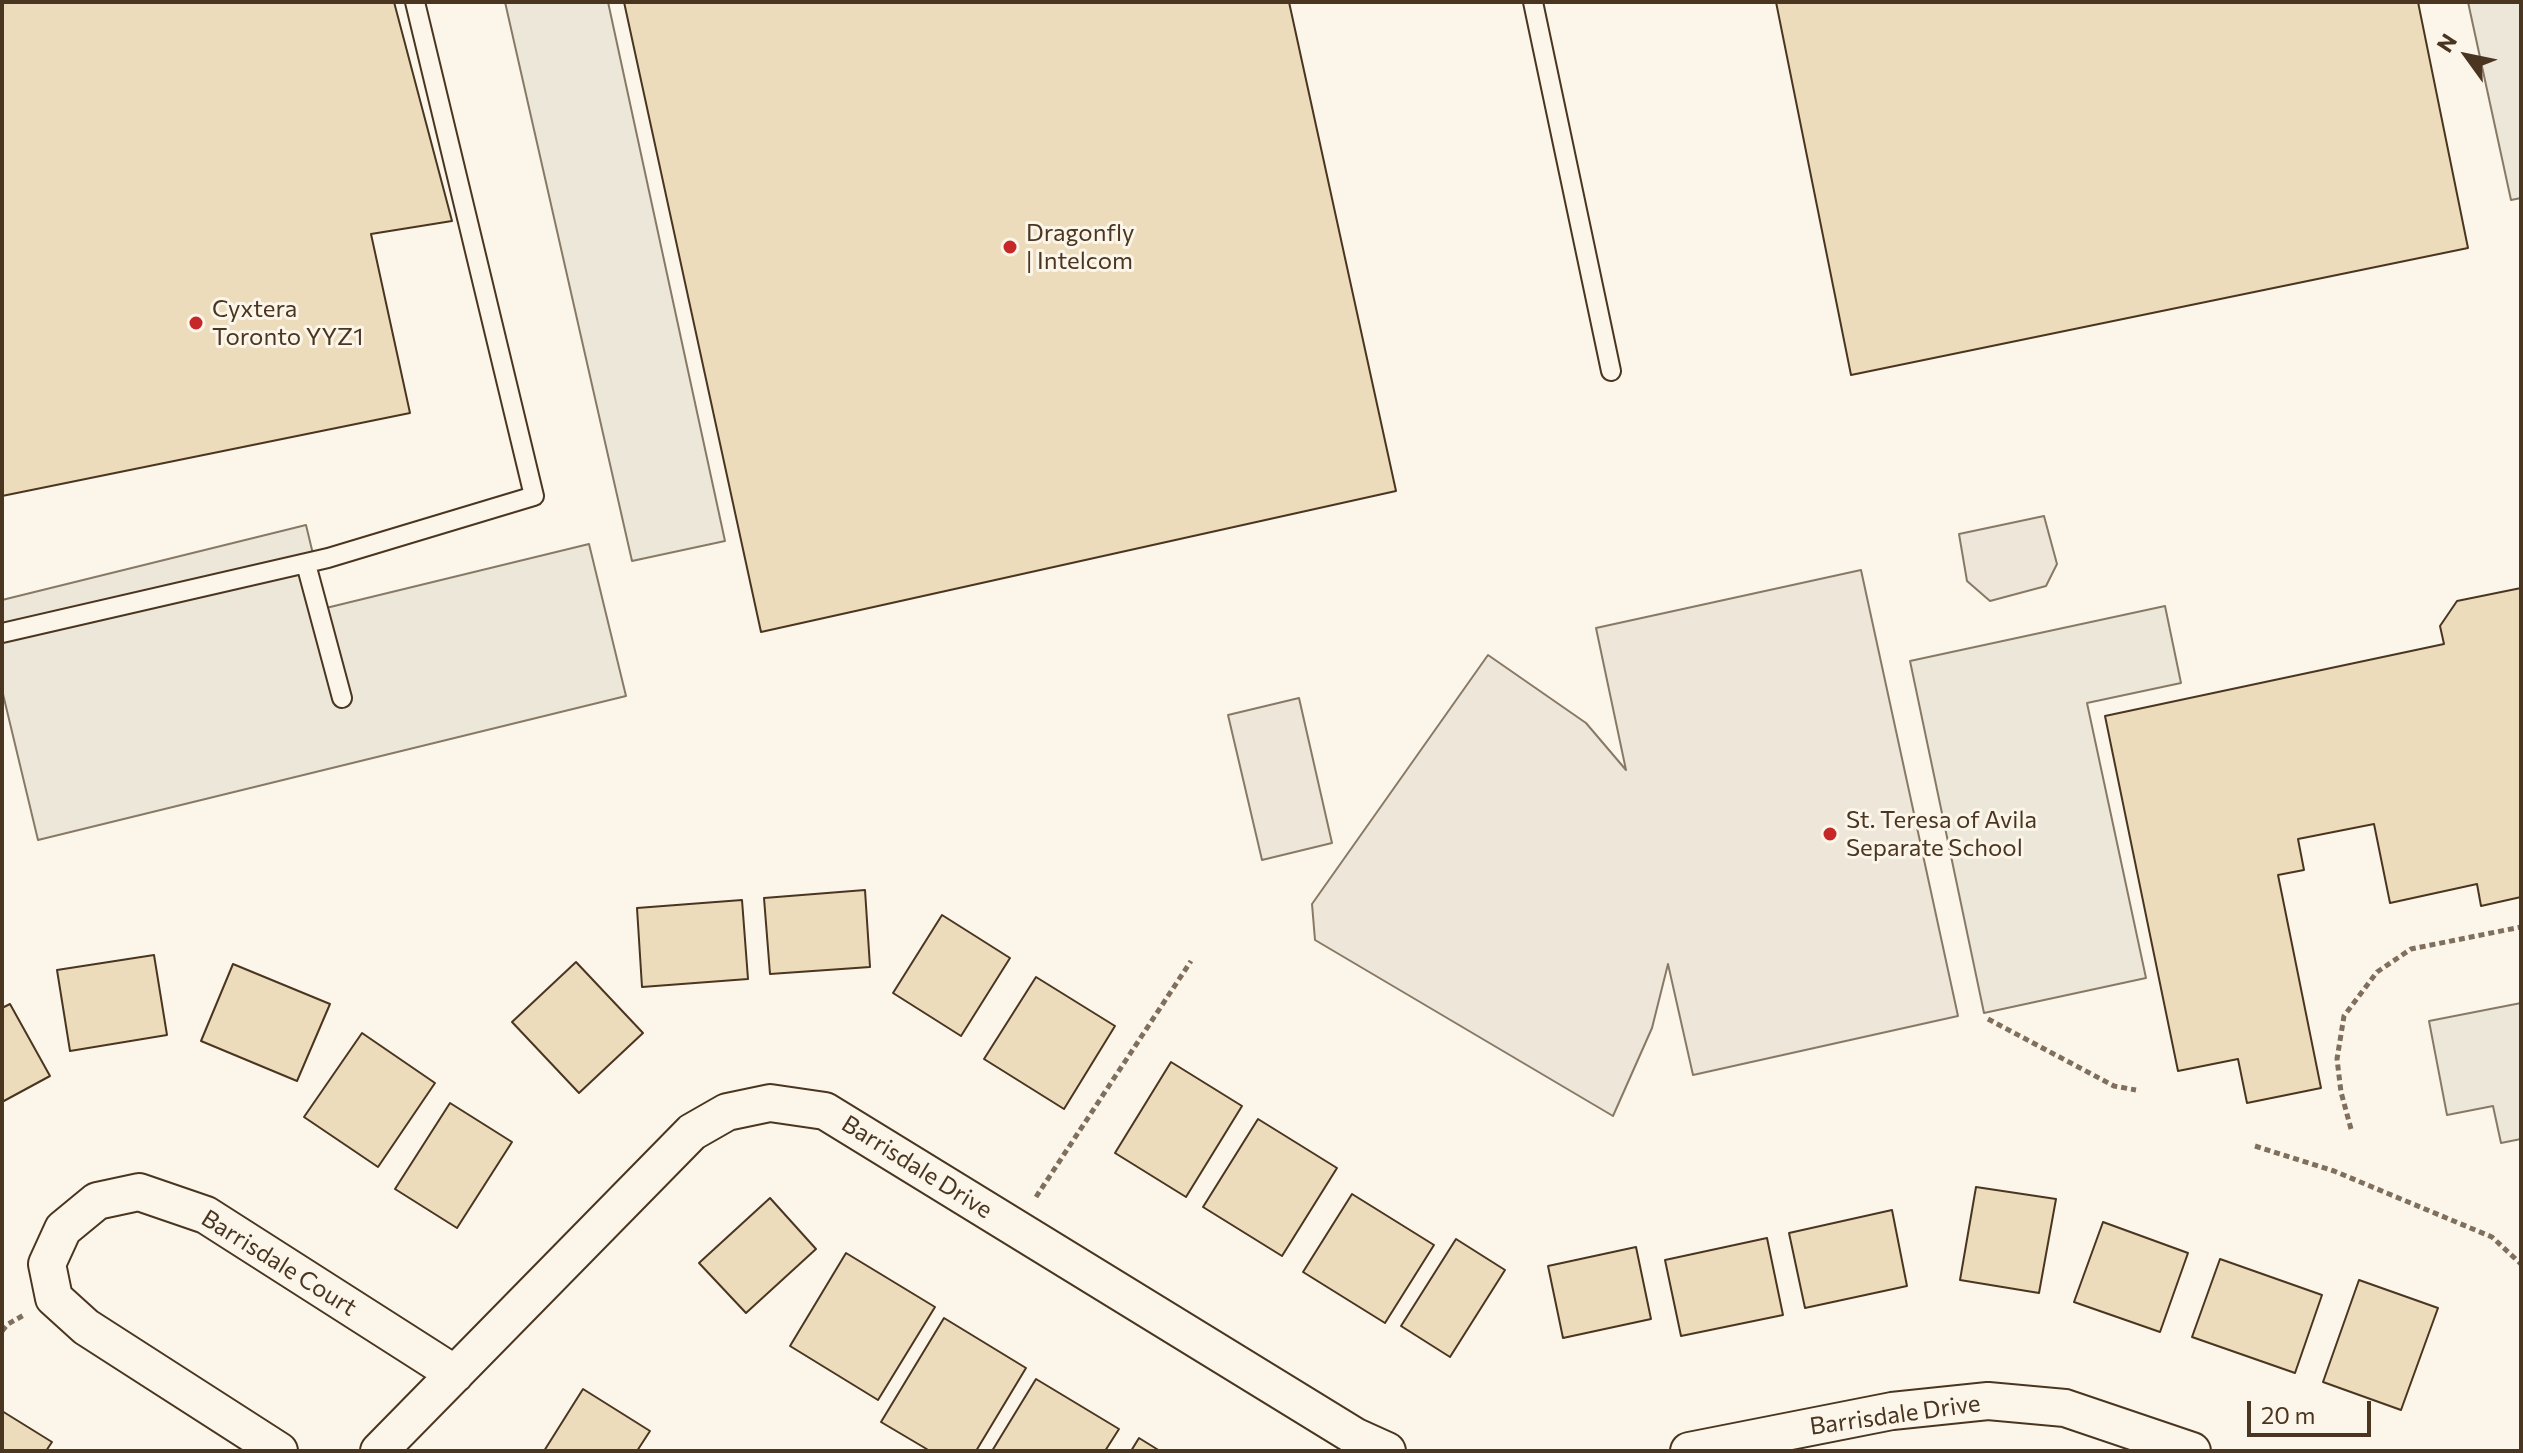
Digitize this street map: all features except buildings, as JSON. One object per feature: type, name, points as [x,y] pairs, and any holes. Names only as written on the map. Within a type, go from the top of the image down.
[{"type":"street","name":"Barrisdale Drive","points":[[379,1451],[692,1132],[727,1112],[770,1103],[825,1111],[1356,1437],[1387,1451]]},
{"type":"street","name":"Barrisdale Court","points":[[279,1451],[86,1327],[54,1298],[47,1264],[63,1229],[97,1201],[139,1192],[206,1215],[455,1374]]},
{"type":"street","name":"Barrisdale Drive","points":[[1689,1451],[1892,1411],[1988,1401],[2065,1408],[2192,1451]]},
{"type":"lane","points":[[2,633],[306,564],[534,496],[415,2]]},
{"type":"lane","points":[[1533,2],[1611,371]]},
{"type":"lane","points":[[306,564],[342,698]]},
{"type":"path","points":[[2351,1129],[2341,1092],[2337,1059],[2344,1016],[2377,972],[2411,949],[2521,927]]},
{"type":"path","points":[[1015,1228],[1191,961]]},
{"type":"path","points":[[1988,1019],[2114,1086],[2136,1090]]},
{"type":"path","points":[[2255,1146],[2334,1171],[2492,1237],[2521,1264]]},
{"type":"shaded area","points":[[505,2],[608,2],[725,541],[632,561]]},
{"type":"shaded area","points":[[2468,2],[2521,2],[2521,198],[2511,200]]},
{"type":"shaded area","points":[[2044,516],[2057,564],[2046,586],[1990,601],[1967,581],[1959,534]]},
{"type":"shaded area","points":[[306,525],[326,608],[589,544],[626,696],[38,840],[2,690],[2,600]]},
{"type":"shaded area","points":[[1861,570],[1958,1016],[1693,1075],[1668,964],[1652,1028],[1613,1116],[1315,940],[1312,904],[1488,655],[1586,723],[1626,770],[1596,628]]},
{"type":"shaded area","points":[[2165,606],[2181,683],[2087,703],[2146,978],[1984,1013],[1910,661]]},
{"type":"shaded area","points":[[1299,698],[1332,843],[1262,860],[1228,715]]},
{"type":"shaded area","points":[[2521,1003],[2521,1139],[2501,1143],[2493,1106],[2447,1115],[2429,1021]]},
{"type":"place","name":"Dragonfly | Intelcom","points":[[1010,247]]},
{"type":"place","name":"Cyxtera Toronto YYZ1","points":[[196,323]]},
{"type":"place","name":"St. Teresa of Avila Separate School","points":[[1830,834]]}]
